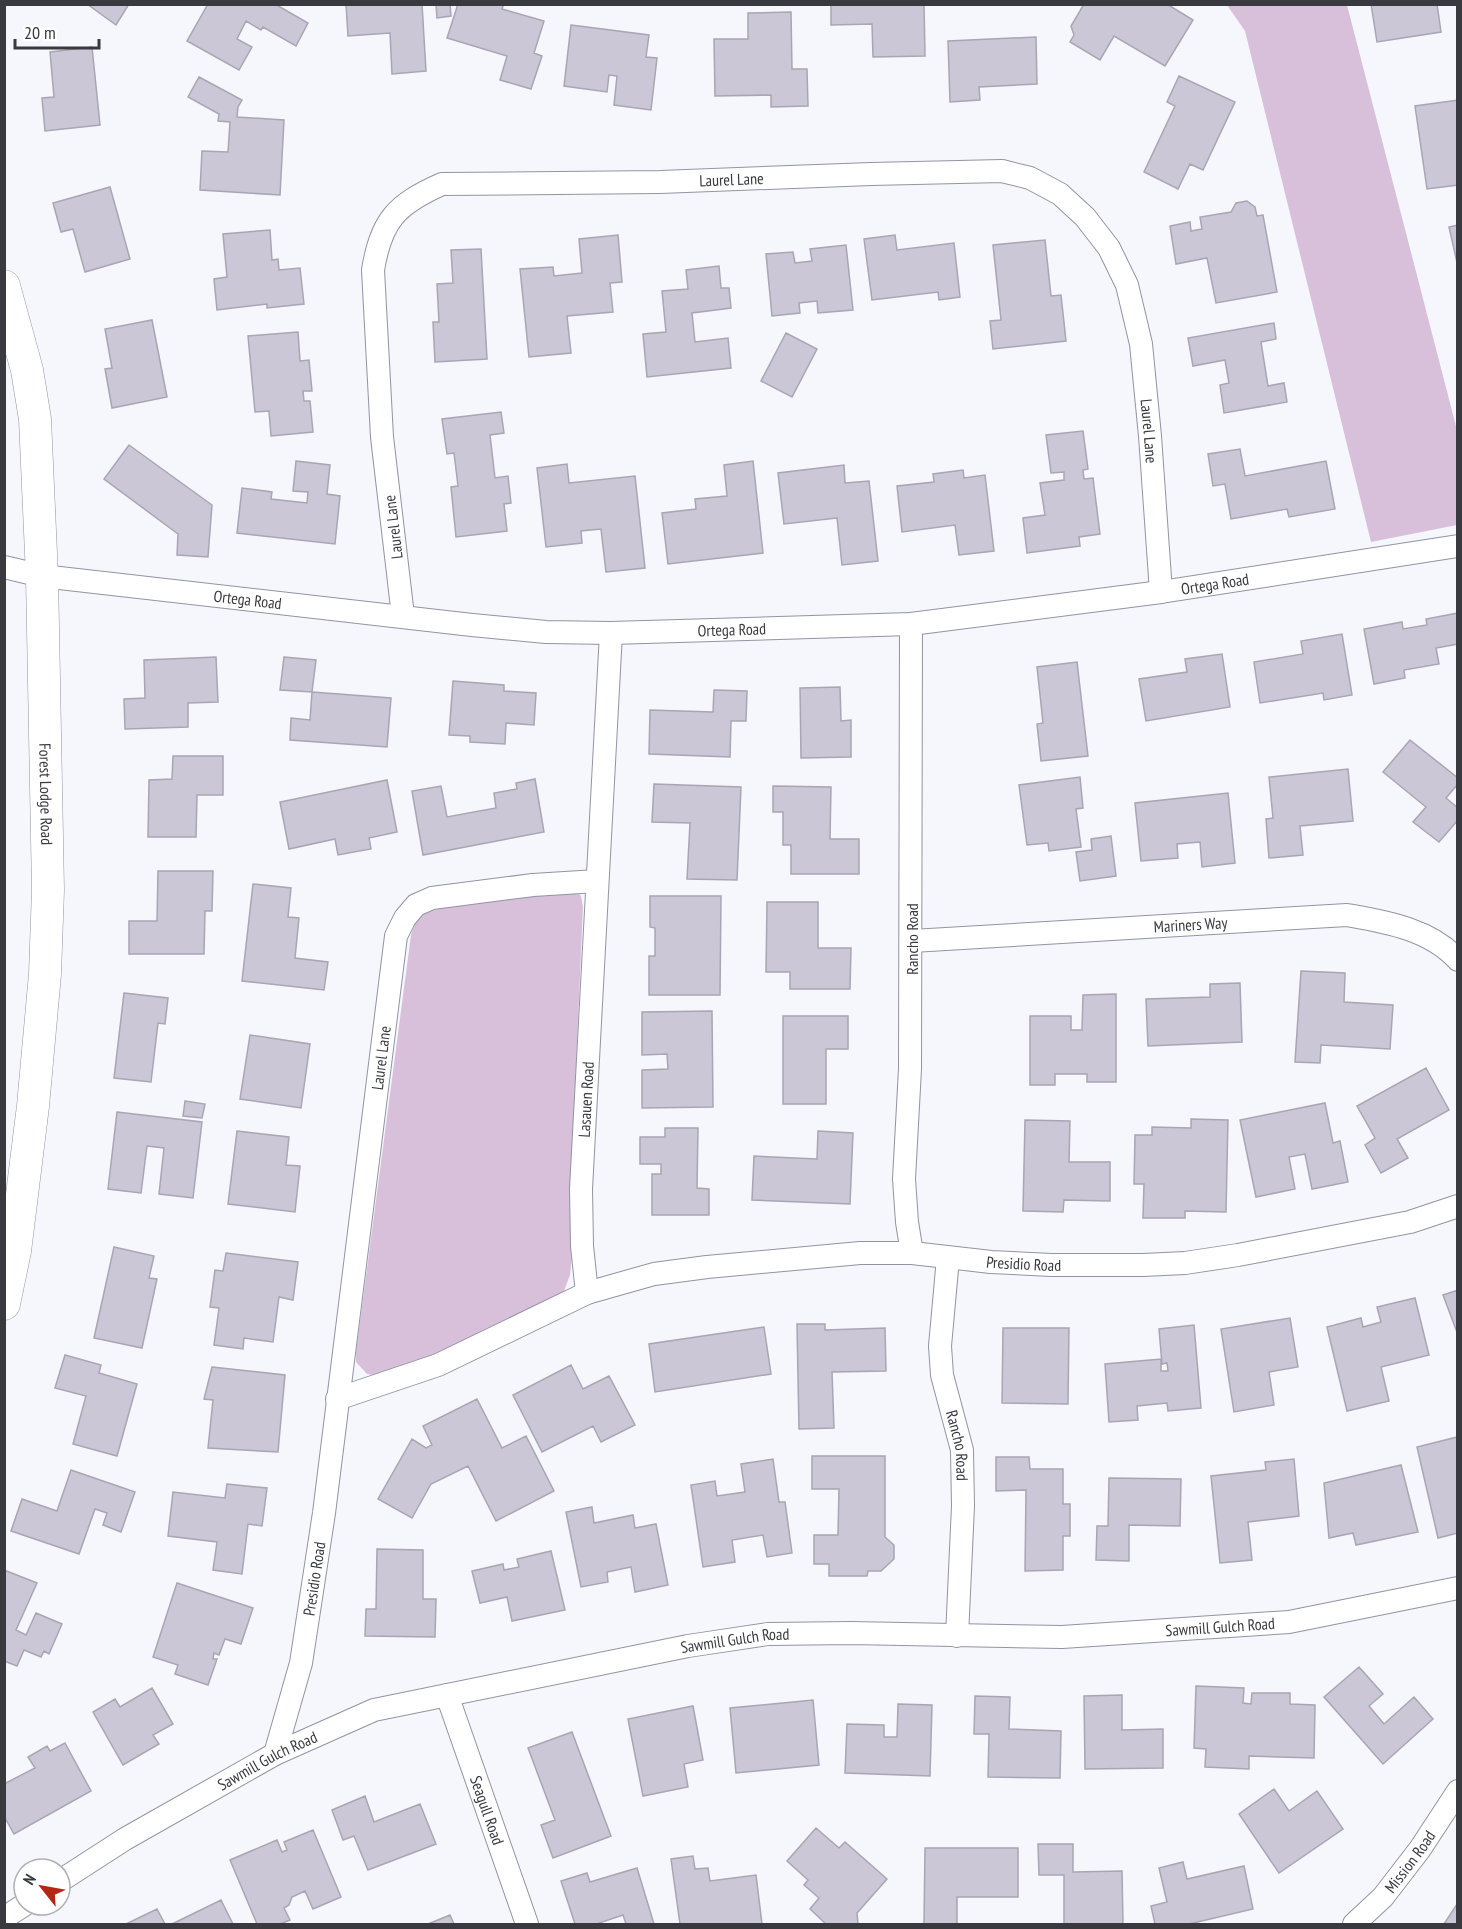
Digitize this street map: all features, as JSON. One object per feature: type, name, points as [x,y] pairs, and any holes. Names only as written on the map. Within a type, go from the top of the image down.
[{"type":"street","name":"Laurel Lane","points":[[403,616],[382,437],[374,270],[377,245],[387,225],[415,196],[442,184],[660,182],[1002,171],[1030,178],[1060,194],[1085,217],[1109,248],[1127,285],[1141,344],[1161,592]]},
{"type":"street","name":"Forest Lodge Road","points":[[4,285],[27,370],[35,419],[42,576],[48,890],[45,974],[33,1106],[10,1250],[4,1304]]},
{"type":"street","name":"Ortega Road","points":[[4,567],[42,576],[546,632],[611,633],[911,624],[1161,592],[1458,546]]},
{"type":"street","name":"Rancho Road","points":[[911,624],[912,940],[910,1069],[904,1179],[912,1253]]},
{"type":"street","name":"Lasauen Road","points":[[587,1293],[582,1246],[581,1189],[611,633]]},
{"type":"street","name":"Laurel Lane","points":[[337,1399],[396,936],[416,905],[432,898],[532,885],[597,881]]},
{"type":"street","name":"Mariners Way","points":[[912,940],[1347,915],[1382,921],[1412,930],[1435,940],[1458,960]]},
{"type":"street","name":"Presidio Road","points":[[587,1293],[654,1274],[860,1253],[912,1253],[948,1258],[1051,1265],[1185,1263],[1388,1227],[1458,1206]]},
{"type":"street","name":"Rancho Road","points":[[948,1258],[940,1346],[942,1375],[962,1450],[963,1506],[957,1636]]},
{"type":"street","points":[[337,1399],[438,1365],[587,1293]]},
{"type":"street","name":"Presidio Road","points":[[274,1754],[301,1663],[324,1513],[337,1399]]},
{"type":"street","name":"Sawmill Gulch Road","points":[[72,1873],[125,1839],[274,1754],[374,1710],[688,1646],[768,1634],[851,1633],[1062,1637],[1289,1622],[1458,1588]]},
{"type":"street","name":"Seagull Road","points":[[447,1695],[527,1924]]},
{"type":"street","name":"Mission Road","points":[[1354,1924],[1383,1897],[1420,1849],[1458,1791]]},
{"type":"shaded area","points":[[1227,5],[1347,5],[1457,430],[1457,525],[1371,542],[1245,31]]},
{"type":"shaded area","points":[[561,891],[576,891],[581,896],[583,907],[574,1110],[573,1245],[570,1275],[564,1291],[556,1302],[416,1364],[380,1376],[367,1374],[356,1362],[356,1352],[413,929],[417,920],[438,909]]},
{"type":"building","points":[[87,4],[129,4],[116,25]]},
{"type":"building","points":[[208,4],[275,4],[308,23],[296,46],[263,27],[261,30],[246,21],[237,39],[252,47],[239,70],[187,41]]},
{"type":"building","points":[[346,4],[422,4],[426,71],[392,74],[390,33],[348,36]]},
{"type":"building","points":[[436,4],[450,4],[451,16],[437,18]]},
{"type":"building","points":[[458,4],[504,4],[502,9],[544,21],[534,53],[542,56],[531,89],[500,80],[507,56],[447,38]]},
{"type":"building","points":[[831,4],[924,4],[925,56],[873,57],[872,24],[831,25]]},
{"type":"building","points":[[1084,4],[1167,4],[1193,20],[1165,66],[1114,36],[1100,60],[1070,42],[1074,35],[1071,26]]},
{"type":"building","points":[[1371,4],[1437,4],[1441,32],[1377,42]]},
{"type":"building","points":[[791,12],[792,69],[807,69],[808,106],[771,107],[771,95],[715,96],[714,39],[748,39],[748,13]]},
{"type":"building","points":[[571,25],[649,35],[646,57],[657,58],[651,110],[614,105],[617,76],[609,75],[607,92],[564,86]]},
{"type":"building","points":[[1036,37],[1037,84],[979,87],[980,100],[950,102],[948,41]]},
{"type":"building","points":[[92,47],[100,125],[45,131],[42,98],[54,97],[50,52]]},
{"type":"building","points":[[1179,76],[1235,102],[1203,170],[1190,164],[1178,189],[1144,172],[1175,106],[1167,102]]},
{"type":"building","points":[[199,77],[242,100],[238,107],[237,117],[284,120],[280,195],[200,190],[202,151],[228,152],[230,122],[218,121],[219,114],[188,97]]},
{"type":"building","points":[[1458,100],[1458,185],[1427,189],[1415,106]]},
{"type":"building","points":[[110,187],[130,259],[85,272],[73,229],[61,232],[53,203]]},
{"type":"building","points":[[1247,201],[1255,207],[1257,216],[1263,215],[1277,292],[1216,303],[1207,258],[1176,264],[1170,226],[1190,222],[1191,231],[1202,229],[1200,217],[1231,212],[1236,203]]},
{"type":"building","points":[[1458,225],[1458,267],[1449,227]]},
{"type":"building","points":[[270,230],[272,260],[278,259],[279,270],[300,268],[304,304],[267,308],[267,304],[217,310],[214,279],[227,277],[223,234]]},
{"type":"building","points":[[618,235],[622,282],[610,283],[613,312],[567,316],[571,353],[529,357],[520,269],[553,267],[554,276],[582,273],[579,239]]},
{"type":"building","points":[[895,235],[897,250],[954,243],[960,297],[939,300],[938,292],[872,300],[864,239]]},
{"type":"building","points":[[1045,240],[1051,296],[1061,295],[1066,341],[993,349],[990,321],[1001,320],[993,245]]},
{"type":"building","points":[[846,245],[853,310],[818,313],[817,301],[799,303],[800,313],[772,316],[766,254],[793,252],[795,263],[812,261],[810,249]]},
{"type":"building","points":[[481,249],[487,359],[435,362],[433,322],[439,322],[437,284],[453,283],[451,250]]},
{"type":"building","points":[[719,266],[721,288],[729,288],[731,308],[692,313],[695,342],[728,338],[731,368],[647,377],[643,334],[666,332],[662,291],[688,289],[686,270]]},
{"type":"building","points":[[152,320],[167,397],[112,408],[105,369],[112,368],[105,329]]},
{"type":"building","points":[[1274,323],[1276,339],[1261,342],[1268,386],[1284,383],[1287,402],[1224,413],[1220,385],[1229,383],[1225,360],[1193,366],[1188,338]]},
{"type":"building","points":[[298,332],[300,361],[309,360],[312,391],[303,391],[304,401],[310,401],[313,432],[271,436],[269,411],[255,412],[248,336]]},
{"type":"building","points":[[786,333],[817,349],[792,397],[761,381]]},
{"type":"building","points":[[501,412],[504,433],[490,435],[495,478],[508,476],[511,503],[504,504],[507,531],[456,537],[451,487],[458,486],[454,453],[447,454],[442,419]]},
{"type":"building","points":[[1083,431],[1088,469],[1083,470],[1084,479],[1093,478],[1100,534],[1079,537],[1080,546],[1027,553],[1023,518],[1045,515],[1040,483],[1064,480],[1064,472],[1051,473],[1046,435]]},
{"type":"building","points":[[129,445],[212,505],[208,557],[177,555],[178,534],[104,479]]},
{"type":"building","points":[[1240,449],[1245,476],[1326,461],[1335,509],[1289,517],[1287,509],[1231,519],[1225,484],[1213,486],[1208,454]]},
{"type":"building","points":[[296,461],[330,465],[327,494],[340,496],[335,544],[237,533],[242,488],[272,492],[271,499],[307,503],[308,492],[293,491]]},
{"type":"building","points":[[753,461],[763,553],[668,564],[662,513],[696,509],[695,499],[727,496],[724,465]]},
{"type":"building","points":[[567,464],[569,483],[635,476],[645,568],[606,572],[601,529],[581,531],[582,543],[546,547],[537,468]]},
{"type":"building","points":[[844,465],[845,483],[869,481],[878,561],[842,565],[837,518],[784,524],[778,473]]},
{"type":"building","points":[[963,470],[964,478],[985,475],[994,551],[959,555],[955,525],[902,532],[897,486],[934,482],[933,474]]},
{"type":"building","points":[[1458,613],[1458,644],[1436,648],[1439,664],[1404,670],[1405,678],[1374,684],[1364,629],[1402,622],[1403,629],[1427,625],[1426,619]]},
{"type":"building","points":[[1342,634],[1352,695],[1324,700],[1323,693],[1260,703],[1254,662],[1303,654],[1301,641]]},
{"type":"building","points":[[1222,654],[1230,707],[1146,721],[1139,679],[1187,672],[1185,659]]},
{"type":"building","points":[[216,657],[218,702],[188,703],[188,727],[125,729],[124,699],[145,698],[144,660]]},
{"type":"building","points":[[284,657],[316,660],[312,692],[280,690]]},
{"type":"building","points":[[1077,662],[1088,756],[1041,761],[1037,724],[1043,723],[1037,667]]},
{"type":"building","points":[[453,681],[504,685],[504,691],[536,693],[534,725],[506,723],[505,744],[470,742],[470,736],[449,735]]},
{"type":"building","points":[[840,687],[841,721],[851,720],[851,757],[801,758],[800,688]]},
{"type":"building","points":[[714,690],[747,691],[746,721],[731,721],[730,757],[649,754],[650,710],[713,712]]},
{"type":"building","points":[[312,692],[391,698],[387,747],[290,740],[291,718],[310,720]]},
{"type":"building","points":[[1410,740],[1458,778],[1458,784],[1446,798],[1458,808],[1458,820],[1439,842],[1413,822],[1426,807],[1383,772]]},
{"type":"building","points":[[173,756],[223,756],[223,795],[197,795],[196,837],[148,837],[149,780],[172,779]]},
{"type":"building","points":[[1348,769],[1353,821],[1300,826],[1303,855],[1269,858],[1266,819],[1273,818],[1269,777]]},
{"type":"building","points":[[1080,777],[1083,808],[1076,809],[1081,847],[1049,851],[1048,843],[1027,845],[1019,785]]},
{"type":"building","points":[[535,779],[544,832],[423,855],[412,791],[441,786],[447,817],[496,808],[494,793],[517,789],[516,783]]},
{"type":"building","points":[[387,780],[397,832],[369,838],[371,849],[338,855],[335,839],[289,849],[280,802]]},
{"type":"building","points":[[654,784],[741,787],[737,880],[687,879],[690,823],[652,822]]},
{"type":"building","points":[[773,786],[831,787],[830,839],[859,839],[859,874],[791,874],[791,845],[783,845],[783,812],[773,812]]},
{"type":"building","points":[[1228,793],[1235,863],[1202,867],[1200,842],[1177,844],[1178,858],[1141,861],[1135,803]]},
{"type":"building","points":[[1111,836],[1116,876],[1080,881],[1076,852],[1092,850],[1091,839]]},
{"type":"building","points":[[158,871],[213,871],[212,911],[205,911],[204,954],[129,954],[129,921],[157,921]]},
{"type":"building","points":[[253,884],[291,888],[288,917],[299,918],[295,958],[328,962],[324,990],[242,981]]},
{"type":"building","points":[[650,896],[721,896],[720,995],[649,995],[649,956],[655,956],[655,928],[650,927]]},
{"type":"building","points":[[767,902],[818,902],[818,948],[851,948],[850,989],[790,989],[790,972],[766,972]]},
{"type":"building","points":[[1301,971],[1345,973],[1344,1002],[1393,1005],[1390,1049],[1321,1045],[1320,1063],[1295,1062]]},
{"type":"building","points":[[1240,983],[1242,1042],[1148,1046],[1146,999],[1210,997],[1210,984]]},
{"type":"building","points":[[124,993],[168,998],[165,1024],[158,1023],[151,1082],[114,1078]]},
{"type":"building","points":[[1116,994],[1116,1082],[1087,1082],[1087,1074],[1055,1074],[1055,1085],[1030,1085],[1030,1016],[1071,1016],[1071,1030],[1082,1030],[1083,995]]},
{"type":"building","points":[[712,1011],[713,1107],[642,1108],[642,1070],[668,1069],[667,1054],[642,1055],[642,1012]]},
{"type":"building","points":[[783,1016],[848,1016],[848,1049],[826,1049],[826,1104],[783,1104]]},
{"type":"building","points":[[250,1035],[310,1044],[301,1108],[240,1099]]},
{"type":"building","points":[[1426,1068],[1449,1110],[1397,1139],[1408,1158],[1381,1173],[1365,1145],[1375,1138],[1357,1106]]},
{"type":"building","points":[[185,1101],[205,1104],[202,1118],[183,1116]]},
{"type":"building","points":[[1325,1103],[1333,1143],[1340,1141],[1348,1182],[1312,1189],[1305,1154],[1289,1157],[1295,1189],[1256,1197],[1240,1120]]},
{"type":"building","points":[[117,1112],[202,1122],[193,1198],[159,1194],[164,1148],[147,1146],[141,1193],[108,1189]]},
{"type":"building","points":[[1191,1119],[1228,1120],[1226,1212],[1185,1211],[1185,1218],[1143,1218],[1144,1184],[1134,1184],[1135,1135],[1152,1135],[1152,1127],[1191,1128]]},
{"type":"building","points":[[1025,1120],[1070,1121],[1069,1162],[1110,1162],[1110,1201],[1064,1200],[1063,1212],[1023,1211]]},
{"type":"building","points":[[665,1128],[698,1128],[697,1188],[709,1189],[709,1215],[652,1215],[652,1174],[661,1174],[661,1164],[640,1164],[640,1137],[665,1137]]},
{"type":"building","points":[[237,1131],[289,1137],[286,1165],[300,1166],[295,1212],[228,1204]]},
{"type":"building","points":[[818,1131],[853,1133],[850,1204],[752,1200],[754,1156],[817,1159]]},
{"type":"building","points":[[114,1247],[154,1256],[149,1278],[157,1279],[142,1348],[94,1338]]},
{"type":"building","points":[[226,1253],[298,1262],[293,1300],[279,1297],[273,1342],[244,1338],[243,1349],[214,1345],[219,1308],[210,1307],[215,1270],[223,1271]]},
{"type":"building","points":[[1458,1290],[1458,1335],[1443,1295]]},
{"type":"building","points":[[1415,1298],[1429,1355],[1381,1367],[1389,1401],[1347,1411],[1327,1327],[1361,1318],[1363,1327],[1381,1322],[1377,1307]]},
{"type":"building","points":[[1290,1318],[1298,1367],[1269,1372],[1274,1405],[1234,1412],[1221,1329]]},
{"type":"building","points":[[797,1324],[825,1324],[825,1330],[885,1328],[886,1371],[832,1372],[834,1428],[799,1429]]},
{"type":"building","points":[[1194,1325],[1201,1408],[1168,1411],[1167,1403],[1137,1406],[1138,1420],[1109,1422],[1105,1364],[1161,1359],[1161,1371],[1168,1371],[1167,1363],[1162,1364],[1159,1329]]},
{"type":"building","points":[[764,1327],[771,1374],[655,1392],[649,1344]]},
{"type":"building","points":[[1003,1328],[1069,1328],[1068,1404],[1002,1403]]},
{"type":"building","points":[[65,1355],[101,1365],[99,1373],[137,1384],[117,1456],[73,1444],[86,1396],[55,1388]]},
{"type":"building","points":[[571,1365],[583,1389],[609,1376],[635,1425],[601,1442],[593,1426],[542,1452],[513,1395]]},
{"type":"building","points":[[212,1367],[285,1375],[278,1452],[208,1448],[213,1400],[204,1399]]},
{"type":"building","points":[[477,1399],[502,1448],[526,1436],[554,1491],[496,1521],[468,1466],[431,1484],[412,1518],[378,1499],[412,1439],[426,1448],[432,1445],[423,1426]]},
{"type":"building","points":[[1457,1437],[1458,1533],[1438,1538],[1417,1447]]},
{"type":"building","points":[[812,1456],[885,1456],[885,1537],[894,1545],[894,1559],[881,1571],[868,1571],[867,1576],[829,1576],[829,1564],[814,1564],[814,1535],[838,1535],[839,1489],[812,1489]]},
{"type":"building","points":[[996,1457],[1029,1457],[1030,1469],[1063,1469],[1063,1504],[1070,1504],[1070,1536],[1063,1536],[1063,1570],[1025,1571],[1026,1490],[996,1491]]},
{"type":"building","points":[[773,1459],[779,1502],[785,1502],[792,1553],[767,1557],[763,1535],[732,1540],[735,1562],[703,1567],[691,1485],[715,1481],[717,1496],[745,1492],[741,1464]]},
{"type":"building","points":[[1294,1459],[1299,1516],[1248,1522],[1252,1560],[1220,1563],[1211,1476],[1266,1470],[1265,1462]]},
{"type":"building","points":[[1401,1465],[1418,1532],[1356,1545],[1353,1533],[1329,1538],[1324,1483]]},
{"type":"building","points":[[71,1470],[135,1492],[121,1532],[103,1525],[107,1513],[95,1509],[79,1554],[11,1531],[22,1499],[57,1511]]},
{"type":"building","points":[[1109,1478],[1181,1479],[1180,1526],[1129,1525],[1129,1561],[1096,1560],[1097,1526],[1108,1526]]},
{"type":"building","points":[[227,1484],[267,1488],[262,1526],[248,1524],[242,1574],[213,1570],[217,1542],[168,1536],[173,1492],[225,1498]]},
{"type":"building","points":[[592,1507],[594,1523],[633,1515],[635,1528],[656,1524],[668,1585],[635,1592],[631,1567],[607,1572],[608,1582],[581,1587],[566,1512]]},
{"type":"building","points":[[377,1549],[423,1550],[423,1599],[436,1599],[435,1637],[365,1636],[366,1609],[376,1609]]},
{"type":"building","points":[[551,1551],[565,1610],[512,1621],[507,1597],[480,1603],[472,1571],[503,1564],[504,1570],[519,1567],[517,1559]]},
{"type":"building","points":[[4,1570],[37,1583],[16,1630],[26,1635],[36,1613],[62,1624],[49,1654],[44,1651],[41,1657],[24,1650],[17,1666],[4,1661]]},
{"type":"building","points":[[177,1583],[253,1608],[241,1644],[225,1639],[219,1655],[214,1653],[213,1659],[217,1659],[208,1685],[175,1674],[178,1665],[153,1657]]},
{"type":"building","points":[[1359,1667],[1383,1694],[1369,1706],[1384,1724],[1414,1697],[1433,1719],[1383,1764],[1324,1697]]},
{"type":"building","points":[[1196,1686],[1244,1688],[1243,1703],[1251,1704],[1252,1693],[1290,1693],[1290,1704],[1315,1705],[1314,1758],[1249,1756],[1249,1769],[1205,1767],[1206,1749],[1194,1748]]},
{"type":"building","points":[[152,1688],[173,1724],[153,1735],[159,1744],[123,1765],[93,1712],[115,1699],[120,1707]]},
{"type":"building","points":[[1122,1695],[1122,1730],[1163,1729],[1163,1768],[1085,1769],[1084,1696]]},
{"type":"building","points":[[975,1696],[1010,1697],[1009,1729],[1061,1731],[1060,1778],[988,1777],[989,1734],[974,1734]]},
{"type":"building","points":[[813,1700],[819,1765],[736,1773],[730,1708]]},
{"type":"building","points":[[898,1704],[932,1705],[930,1776],[845,1773],[847,1724],[884,1725],[884,1737],[897,1737]]},
{"type":"building","points":[[693,1706],[703,1760],[684,1764],[688,1787],[643,1796],[628,1719]]},
{"type":"building","points":[[572,1732],[611,1836],[553,1858],[541,1825],[555,1820],[528,1748]]},
{"type":"building","points":[[65,1743],[91,1791],[14,1834],[4,1816],[4,1784],[35,1768],[28,1757],[47,1746],[50,1751]]},
{"type":"building","points":[[1274,1789],[1289,1811],[1317,1791],[1343,1829],[1279,1873],[1239,1814]]},
{"type":"building","points":[[365,1796],[374,1822],[420,1804],[436,1844],[368,1870],[354,1836],[343,1840],[332,1810]]},
{"type":"building","points":[[816,1828],[839,1848],[845,1842],[887,1879],[857,1913],[858,1924],[826,1924],[810,1909],[819,1898],[804,1885],[808,1880],[787,1861]]},
{"type":"building","points":[[313,1830],[341,1897],[313,1909],[305,1891],[292,1897],[289,1905],[284,1908],[290,1920],[280,1924],[257,1924],[230,1860],[277,1840],[282,1852],[287,1850],[284,1842]]},
{"type":"building","points":[[1038,1844],[1073,1844],[1073,1872],[1122,1871],[1123,1924],[1064,1924],[1064,1875],[1039,1875]]},
{"type":"building","points":[[925,1848],[1018,1848],[1018,1897],[957,1897],[957,1924],[924,1924]]},
{"type":"building","points":[[693,1856],[695,1869],[708,1868],[710,1881],[756,1875],[762,1924],[680,1924],[671,1859]]},
{"type":"building","points":[[1183,1862],[1187,1879],[1244,1866],[1253,1909],[1189,1924],[1155,1924],[1151,1906],[1167,1902],[1159,1868]]},
{"type":"building","points":[[637,1868],[654,1924],[626,1924],[623,1915],[600,1924],[575,1924],[561,1881],[587,1873],[590,1882]]},
{"type":"building","points":[[221,1900],[233,1924],[172,1924]]},
{"type":"building","points":[[1457,1904],[1458,1924],[1444,1924]]},
{"type":"building","points":[[157,1909],[165,1924],[126,1924]]},
{"type":"building","points":[[450,1915],[454,1924],[428,1924]]}]
